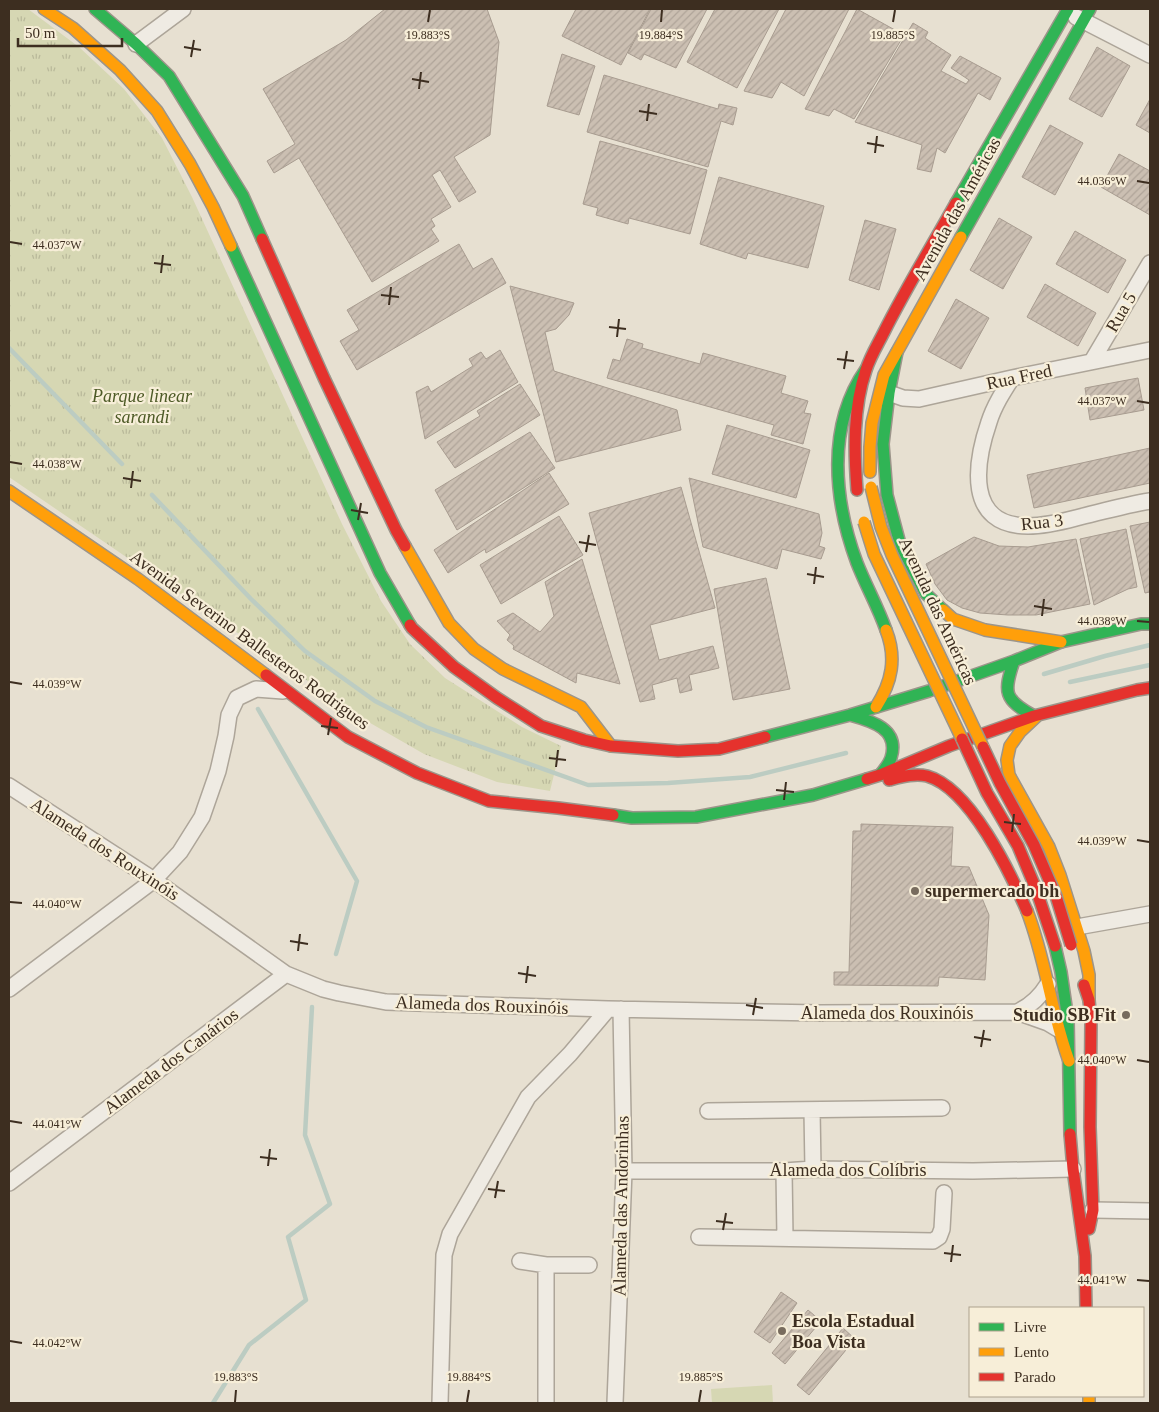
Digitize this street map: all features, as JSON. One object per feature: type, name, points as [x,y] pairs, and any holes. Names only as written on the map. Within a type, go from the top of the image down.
[{"type":"main road","points":[[44,9],[73,28],[120,70],[157,111],[190,164],[213,207],[380,573],[412,628],[454,666],[497,698],[541,726],[584,740],[612,746],[678,751],[719,749],[876,707],[949,684],[1061,642],[1141,624],[1150,624]]},
{"type":"main road","points":[[96,9],[169,76],[243,196],[324,378],[396,530],[449,623],[474,648],[503,669],[581,707],[612,746]]},
{"type":"main road","name":"Avenida das Américas","points":[[1067,10],[897,306],[866,369],[859,400],[855,462],[859,499],[874,554],[986,793],[1018,846],[1036,889],[1055,946],[1062,972],[1066,1010],[1069,1061],[1069,1127],[1085,1256],[1086,1307]]},
{"type":"main road","name":"Avenida das Américas","points":[[1085,1256],[1093,1210],[1090,1127],[1091,1022],[1089,1000],[1056,896],[1034,845],[1000,783],[883,535],[871,487],[870,452],[877,398],[884,375],[1087,15]]},
{"type":"main road","points":[[897,352],[889,393],[883,444],[887,495],[900,544],[926,594],[953,619],[984,630],[1061,642]]},
{"type":"main road","points":[[866,369],[854,387],[847,405],[841,430],[839,481],[844,518],[850,540],[864,580],[888,634],[892,651],[888,685],[876,707]]},
{"type":"main road","name":"Avenida Severino Ballesteros Rodrigues","points":[[9,491],[138,579],[348,736],[418,773],[488,801],[632,818],[696,817],[813,795],[949,752],[1037,715],[1150,688]]},
{"type":"main road","points":[[1014,661],[1004,677],[1007,691],[1011,700],[1019,708],[1037,715],[1020,732],[1010,746],[1007,760],[1009,775],[1050,847],[1060,875],[1084,951],[1088,975],[1089,1000]]},
{"type":"main road","points":[[949,752],[954,720],[964,701],[969,697]]},
{"type":"main road","points":[[850,715],[872,722],[884,728],[890,734],[894,744],[890,758],[880,775]]},
{"type":"main road","points":[[813,795],[861,787],[905,776],[925,776],[940,782],[960,798],[981,825],[1006,866],[1024,905],[1038,942],[1058,1029],[1069,1061]]},
{"type":"main road","points":[[954,781],[960,798]]},
{"type":"street","points":[[136,44],[183,9]]},
{"type":"street","points":[[1067,10],[1087,15],[1150,55]]},
{"type":"street","name":"Rua 5","points":[[1092,361],[1150,263]]},
{"type":"street","name":"Rua Fred","points":[[889,393],[903,398],[919,399],[1150,350]]},
{"type":"street","name":"Rua 3","points":[[1012,378],[990,420],[978,470],[983,502],[993,516],[1011,525],[1028,526],[1054,523],[1150,501]]},
{"type":"street","points":[[9,989],[154,880],[180,852],[202,818],[218,771],[229,715],[237,698],[256,689],[287,691]]},
{"type":"street","name":"Alameda dos Rouxinóis","points":[[9,786],[154,880],[286,974],[322,989],[339,993],[386,1002],[615,1009],[829,1013],[1016,1012],[1038,1019],[1058,1029]]},
{"type":"street","points":[[1077,927],[1150,914]]},
{"type":"street","name":"Alameda dos Canários","points":[[9,1183],[286,974]]},
{"type":"street","points":[[1016,1012],[1028,1007],[1040,997],[1048,984]]},
{"type":"street","points":[[440,1403],[444,1255],[450,1234],[528,1097],[615,1009]]},
{"type":"street","name":"Alameda das Andorinhas","points":[[615,1009],[624,1170],[615,1403]]},
{"type":"street","points":[[708,1111],[942,1108]]},
{"type":"street","points":[[812,1110],[813,1169]]},
{"type":"street","name":"Alameda dos Colíbris","points":[[624,1170],[784,1171],[813,1169],[973,1171],[1073,1169]]},
{"type":"street","points":[[784,1171],[785,1238]]},
{"type":"street","points":[[699,1237],[933,1241],[939,1237],[942,1229],[944,1193]]},
{"type":"street","points":[[1093,1210],[1150,1211]]},
{"type":"street","points":[[520,1261],[546,1265],[590,1265]]},
{"type":"street","points":[[546,1265],[546,1403]]},
{"type":"green space","name":"Parque linear sarandi","points":[[9,9],[28,9],[79,47],[124,89],[162,138],[192,197],[342,524],[381,601],[410,644],[445,678],[522,727],[561,746],[550,791],[497,782],[424,754],[365,720],[9,477]]},
{"type":"green space","points":[[772,1385],[773,1403],[712,1403],[711,1389]]},
{"type":"building","points":[[385,9],[487,9],[499,42],[490,135],[454,157],[476,192],[459,202],[440,170],[432,175],[451,207],[431,219],[435,226],[431,229],[439,241],[372,282],[299,158],[274,173],[267,161],[295,144],[263,89],[346,40]]},
{"type":"building","points":[[576,9],[650,9],[621,65],[562,36]]},
{"type":"building","points":[[651,9],[707,9],[676,68],[644,54],[641,60],[628,53]]},
{"type":"building","points":[[715,9],[779,9],[737,88],[687,62]]},
{"type":"building","points":[[786,9],[849,9],[804,96],[781,82],[772,98],[744,91]]},
{"type":"building","points":[[857,9],[904,35],[854,119],[834,109],[829,116],[805,109]]},
{"type":"building","points":[[913,23],[928,32],[925,38],[951,55],[941,71],[966,84],[969,80],[951,68],[960,56],[1001,78],[990,100],[978,93],[945,153],[937,148],[931,172],[917,169],[922,145],[855,122]]},
{"type":"building","points":[[1097,47],[1130,66],[1102,117],[1069,99]]},
{"type":"building","points":[[562,54],[595,66],[579,115],[547,106]]},
{"type":"building","points":[[604,75],[718,109],[719,104],[737,108],[733,125],[721,121],[708,167],[587,132]]},
{"type":"building","points":[[1150,99],[1150,133],[1136,125]]},
{"type":"building","points":[[1050,125],[1083,143],[1055,195],[1022,177]]},
{"type":"building","points":[[600,141],[707,170],[690,234],[629,218],[628,224],[596,215],[598,208],[583,204]]},
{"type":"building","points":[[1119,154],[1150,171],[1150,215],[1101,187]]},
{"type":"building","points":[[719,177],[824,206],[808,268],[748,253],[746,259],[700,244]]},
{"type":"building","points":[[999,218],[1032,237],[1003,289],[970,270]]},
{"type":"building","points":[[865,220],[896,229],[879,290],[849,280]]},
{"type":"building","points":[[1075,231],[1126,260],[1108,293],[1056,264]]},
{"type":"building","points":[[459,244],[473,269],[492,258],[506,283],[357,370],[340,341],[359,330],[347,310]]},
{"type":"building","points":[[1045,284],[1096,313],[1078,346],[1027,317]]},
{"type":"building","points":[[510,286],[574,303],[569,315],[556,329],[545,332],[554,371],[677,410],[681,430],[556,462]]},
{"type":"building","points":[[956,299],[989,318],[961,369],[928,351]]},
{"type":"building","points":[[627,339],[643,344],[642,348],[700,364],[703,353],[786,376],[781,393],[808,401],[804,413],[811,414],[803,444],[771,435],[774,425],[607,378],[613,359],[620,361]]},
{"type":"building","points":[[500,350],[518,382],[425,439],[416,392],[428,386],[431,392],[473,366],[469,359],[481,352],[486,359]]},
{"type":"building","points":[[1138,378],[1144,410],[1090,420],[1085,388]]},
{"type":"building","points":[[520,384],[540,415],[455,468],[437,442],[480,416],[477,411]]},
{"type":"building","points":[[727,425],[810,450],[796,498],[712,474]]},
{"type":"building","points":[[530,432],[555,468],[457,530],[435,490]]},
{"type":"building","points":[[1150,448],[1150,483],[1034,508],[1027,475]]},
{"type":"building","points":[[549,473],[569,504],[486,553],[485,549],[448,573],[434,550]]},
{"type":"building","points":[[689,478],[819,514],[822,533],[819,546],[825,548],[821,559],[782,549],[777,569],[703,547]]},
{"type":"building","points":[[681,487],[715,608],[650,625],[659,660],[713,646],[719,668],[689,675],[692,690],[680,693],[677,678],[652,685],[655,699],[640,702],[589,513]]},
{"type":"building","points":[[559,516],[583,555],[501,604],[480,565]]},
{"type":"building","points":[[1150,522],[1150,592],[1145,593],[1130,526]]},
{"type":"building","points":[[1126,529],[1137,587],[1128,589],[1094,605],[1080,539]]},
{"type":"building","points":[[974,537],[999,546],[1028,547],[1076,539],[1090,604],[1036,615],[1008,615],[980,613],[962,608],[947,600],[935,584],[926,564]]},
{"type":"building","points":[[582,559],[620,684],[577,673],[576,683],[513,649],[514,646],[507,640],[510,635],[497,621],[513,613],[540,632],[554,616],[545,582]]},
{"type":"building","points":[[766,578],[790,689],[733,700],[714,589]]},
{"type":"building","name":"supermercado bh","points":[[861,824],[953,827],[951,866],[969,867],[989,915],[985,980],[939,977],[938,986],[834,985],[834,972],[849,972],[853,831],[861,831]]},
{"type":"building","points":[[781,1292],[797,1303],[770,1343],[754,1332]]},
{"type":"building","points":[[808,1310],[821,1321],[785,1364],[772,1353]]},
{"type":"building","points":[[843,1328],[855,1339],[809,1395],[797,1385]]},
{"type":"waterway","points":[[9,348],[122,464]]},
{"type":"waterway","points":[[152,495],[251,599],[305,651],[375,701],[426,727],[588,785],[668,783],[750,777],[846,753]]},
{"type":"waterway","points":[[1044,674],[1150,645]]},
{"type":"waterway","points":[[1070,682],[1150,665]]},
{"type":"waterway","points":[[258,709],[357,881],[336,954]]},
{"type":"waterway","points":[[213,1403],[249,1345],[306,1300],[288,1237],[330,1204],[305,1135],[312,1007]]},
{"type":"traffic: fast","points":[[95,9],[136,44],[169,76],[243,196],[262,239]]},
{"type":"traffic: fast","points":[[956,203],[1068,9]]},
{"type":"traffic: fast","points":[[961,237],[1090,9]]},
{"type":"traffic: fast","points":[[231,246],[380,573],[410,625]]},
{"type":"traffic: fast","points":[[897,352],[889,393],[883,444],[887,495],[900,544],[926,594],[943,610]]},
{"type":"traffic: fast","points":[[866,369],[853,391],[844,415],[838,464],[839,489],[849,539],[857,563],[886,630]]},
{"type":"traffic: fast","points":[[765,737],[850,715],[929,691],[1061,642],[1141,624],[1150,624]]},
{"type":"traffic: fast","points":[[1014,661],[1008,680],[1009,694],[1017,705],[1034,716]]},
{"type":"traffic: fast","points":[[850,715],[867,720],[888,733],[893,748],[888,765],[880,775]]},
{"type":"traffic: fast","points":[[613,815],[632,818],[696,817],[813,795],[867,779]]},
{"type":"traffic: fast","points":[[1055,946],[1068,1020],[1070,1134]]},
{"type":"traffic: slow","points":[[44,9],[73,28],[120,70],[157,111],[190,164],[231,246]]},
{"type":"traffic: slow","points":[[870,472],[872,423],[884,375],[961,237]]},
{"type":"traffic: slow","points":[[871,487],[881,527],[892,555],[983,747]]},
{"type":"traffic: slow","points":[[9,491],[138,579],[266,675]]},
{"type":"traffic: slow","points":[[864,522],[874,554],[962,739]]},
{"type":"traffic: slow","points":[[405,546],[449,623],[474,649],[503,669],[581,707],[611,746]]},
{"type":"traffic: slow","points":[[943,610],[953,619],[985,630],[1061,642]]},
{"type":"traffic: slow","points":[[876,707],[886,688],[891,670],[891,650],[886,630]]},
{"type":"traffic: slow","points":[[1036,717],[1020,732],[1010,746],[1007,760],[1009,775],[1049,847],[1060,875],[1084,951],[1089,975],[1089,1000]]},
{"type":"traffic: slow","points":[[1027,911],[1034,930],[1069,1061]]},
{"type":"traffic: slow","points":[[1089,1397],[1089,1403]]},
{"type":"traffic: jam","points":[[857,490],[855,460],[857,414],[862,384],[868,365],[901,299],[956,203]]},
{"type":"traffic: jam","points":[[262,239],[324,378],[405,546]]},
{"type":"traffic: jam","points":[[410,625],[454,667],[497,698],[541,726],[584,740],[611,746],[678,751],[719,749],[765,737]]},
{"type":"traffic: jam","points":[[266,675],[348,737],[417,773],[489,801],[613,815]]},
{"type":"traffic: jam","points":[[867,779],[949,746],[1034,716],[1150,688]]},
{"type":"traffic: jam","points":[[962,739],[987,793],[1018,846],[1036,889],[1055,946]]},
{"type":"traffic: jam","points":[[983,747],[1000,783],[1034,845],[1056,896],[1071,945]]},
{"type":"traffic: jam","points":[[889,780],[913,775],[927,776],[943,784],[958,797],[987,833],[1027,911]]},
{"type":"traffic: jam","points":[[1084,985],[1089,1000],[1091,1022],[1090,1127],[1093,1210],[1089,1229]]},
{"type":"traffic: jam","points":[[1070,1134],[1085,1256],[1086,1307]]},
{"type":"place","name":"supermercado bh","points":[[915,891]]},
{"type":"place","name":"Studio SB Fit","points":[[1126,1015]]},
{"type":"place","name":"Escola Estadual Boa Vista","points":[[782,1331]]}]
